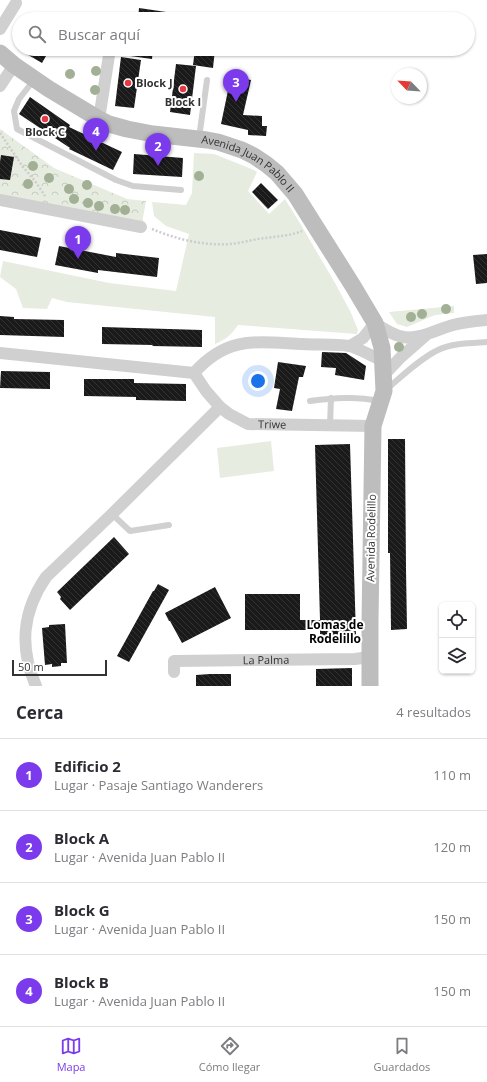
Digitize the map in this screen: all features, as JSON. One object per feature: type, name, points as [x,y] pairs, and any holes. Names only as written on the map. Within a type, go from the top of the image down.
[{"type":"street","points":[[0,29],[16,3]]},
{"type":"street","name":"Avenida Juan Pablo II","points":[[0,53],[14,65],[49,89],[109,124],[153,134],[218,142],[242,150],[266,164],[287,183],[299,200],[375,323],[382,348],[383,382]]},
{"type":"street","points":[[100,119],[109,56]]},
{"type":"street","points":[[0,86],[14,65]]},
{"type":"street","points":[[0,200],[141,227]]},
{"type":"street","points":[[0,353],[194,373],[217,353],[235,345],[245,343],[254,342],[350,346],[363,338],[375,323],[392,334],[410,338],[454,325],[487,320]]},
{"type":"street","points":[[350,346],[383,382],[401,357],[429,333]]},
{"type":"street","name":"Triwe","points":[[194,373],[206,391],[220,407],[229,414],[248,424],[373,426]]},
{"type":"street","name":"Avenida Rodelillo","points":[[370,686],[373,426],[383,382]]},
{"type":"street","points":[[36,686],[27,661],[25,647],[26,621],[33,598],[46,577],[220,407]]},
{"type":"street","name":"La Palma","points":[[174,672],[174,661],[354,659],[370,657]]},
{"type":"lane","points":[[35,79],[19,99],[14,111],[16,129],[122,182],[133,186],[182,190]]},
{"type":"lane","points":[[199,139],[207,80]]},
{"type":"lane","points":[[310,402],[331,398],[366,398],[383,382],[414,366],[439,350],[466,343],[487,342]]},
{"type":"lane","points":[[330,425],[331,398]]},
{"type":"lane","points":[[112,514],[130,531],[169,525]]},
{"type":"path","points":[[0,133],[19,162],[48,200]]},
{"type":"path","points":[[141,227],[194,242],[209,244],[230,244],[294,234],[306,229]]},
{"type":"green space","points":[[0,129],[54,168],[127,199],[146,201],[142,223],[0,194]]},
{"type":"green space","points":[[194,153],[214,154],[257,172],[248,191],[269,214],[285,199],[351,313],[358,330],[357,334],[238,325],[233,332],[215,344],[215,317],[67,302],[52,298],[47,309],[23,308],[16,289],[0,277],[3,261],[109,283],[176,291],[189,234],[166,226],[154,216],[152,202],[186,205],[192,193]]},
{"type":"green space","points":[[454,306],[454,313],[435,315],[407,327],[397,324],[389,312]]},
{"type":"green space","points":[[271,441],[274,471],[220,478],[217,448]]},
{"type":"building","points":[[139,8],[166,12],[139,12]]},
{"type":"building","points":[[30,56],[46,56],[42,63]]},
{"type":"building","points":[[130,56],[152,56],[152,59]]},
{"type":"building","points":[[194,56],[214,56],[213,68],[193,65]]},
{"type":"building","name":"Block J","points":[[121,57],[141,60],[134,108],[115,106]]},
{"type":"building","name":"Block I","points":[[176,64],[196,66],[190,115],[170,112]]},
{"type":"building","points":[[231,76],[251,80],[243,115],[262,116],[262,126],[267,126],[266,136],[248,135],[248,130],[221,124]]},
{"type":"building","points":[[30,97],[70,125],[69,127],[122,152],[113,170],[69,149],[70,148],[19,114]]},
{"type":"building","points":[[134,154],[183,158],[182,177],[133,174]]},
{"type":"building","points":[[1,155],[14,157],[10,180],[0,179]]},
{"type":"building","points":[[261,183],[278,200],[268,209],[252,192]]},
{"type":"building","points":[[0,230],[41,238],[37,257],[0,250]]},
{"type":"building","points":[[59,246],[116,257],[116,253],[159,258],[157,277],[98,270],[98,273],[55,265]]},
{"type":"building","points":[[487,254],[487,283],[476,284],[473,255]]},
{"type":"building","points":[[0,316],[14,317],[14,319],[64,320],[64,337],[0,335]]},
{"type":"building","points":[[102,327],[202,330],[202,347],[102,344]]},
{"type":"building","points":[[322,352],[346,353],[366,366],[364,380],[335,375],[336,368],[321,367]]},
{"type":"building","points":[[278,362],[306,366],[303,377],[299,377],[292,411],[276,409],[280,389],[274,388]]},
{"type":"building","points":[[1,371],[50,372],[50,389],[0,388]]},
{"type":"building","points":[[84,379],[134,379],[134,383],[186,384],[186,401],[136,400],[136,397],[84,396]]},
{"type":"building","points":[[388,439],[405,439],[407,629],[391,630],[390,553],[388,553]]},
{"type":"building","points":[[350,444],[356,635],[330,635],[330,637],[320,637],[320,630],[245,630],[245,594],[300,594],[300,620],[320,620],[315,445]]},
{"type":"building","points":[[114,537],[129,554],[70,610],[60,599],[61,597],[57,592]]},
{"type":"building","points":[[158,584],[169,590],[129,662],[117,656]]},
{"type":"building","points":[[215,587],[231,618],[182,643],[165,613]]},
{"type":"building","points":[[65,624],[67,663],[61,663],[61,666],[52,667],[52,664],[45,665],[42,628],[49,627],[49,625]]},
{"type":"building","points":[[352,668],[352,686],[316,686],[316,669]]},
{"type":"building","points":[[231,674],[231,686],[196,686],[196,675]]},
{"type":"place","name":"Block J","points":[[128,83]]},
{"type":"place","name":"Block I","points":[[183,89]]},
{"type":"place","name":"Block G","points":[[236,102]]},
{"type":"place","name":"Block C","points":[[45,119]]},
{"type":"place","name":"Block B","points":[[96,151]]},
{"type":"place","name":"Block A","points":[[158,166]]},
{"type":"place","name":"Edificio 2","points":[[78,259]]},
{"type":"district","name":"Lomas de Rodelillo","points":[[335,632]]}]
